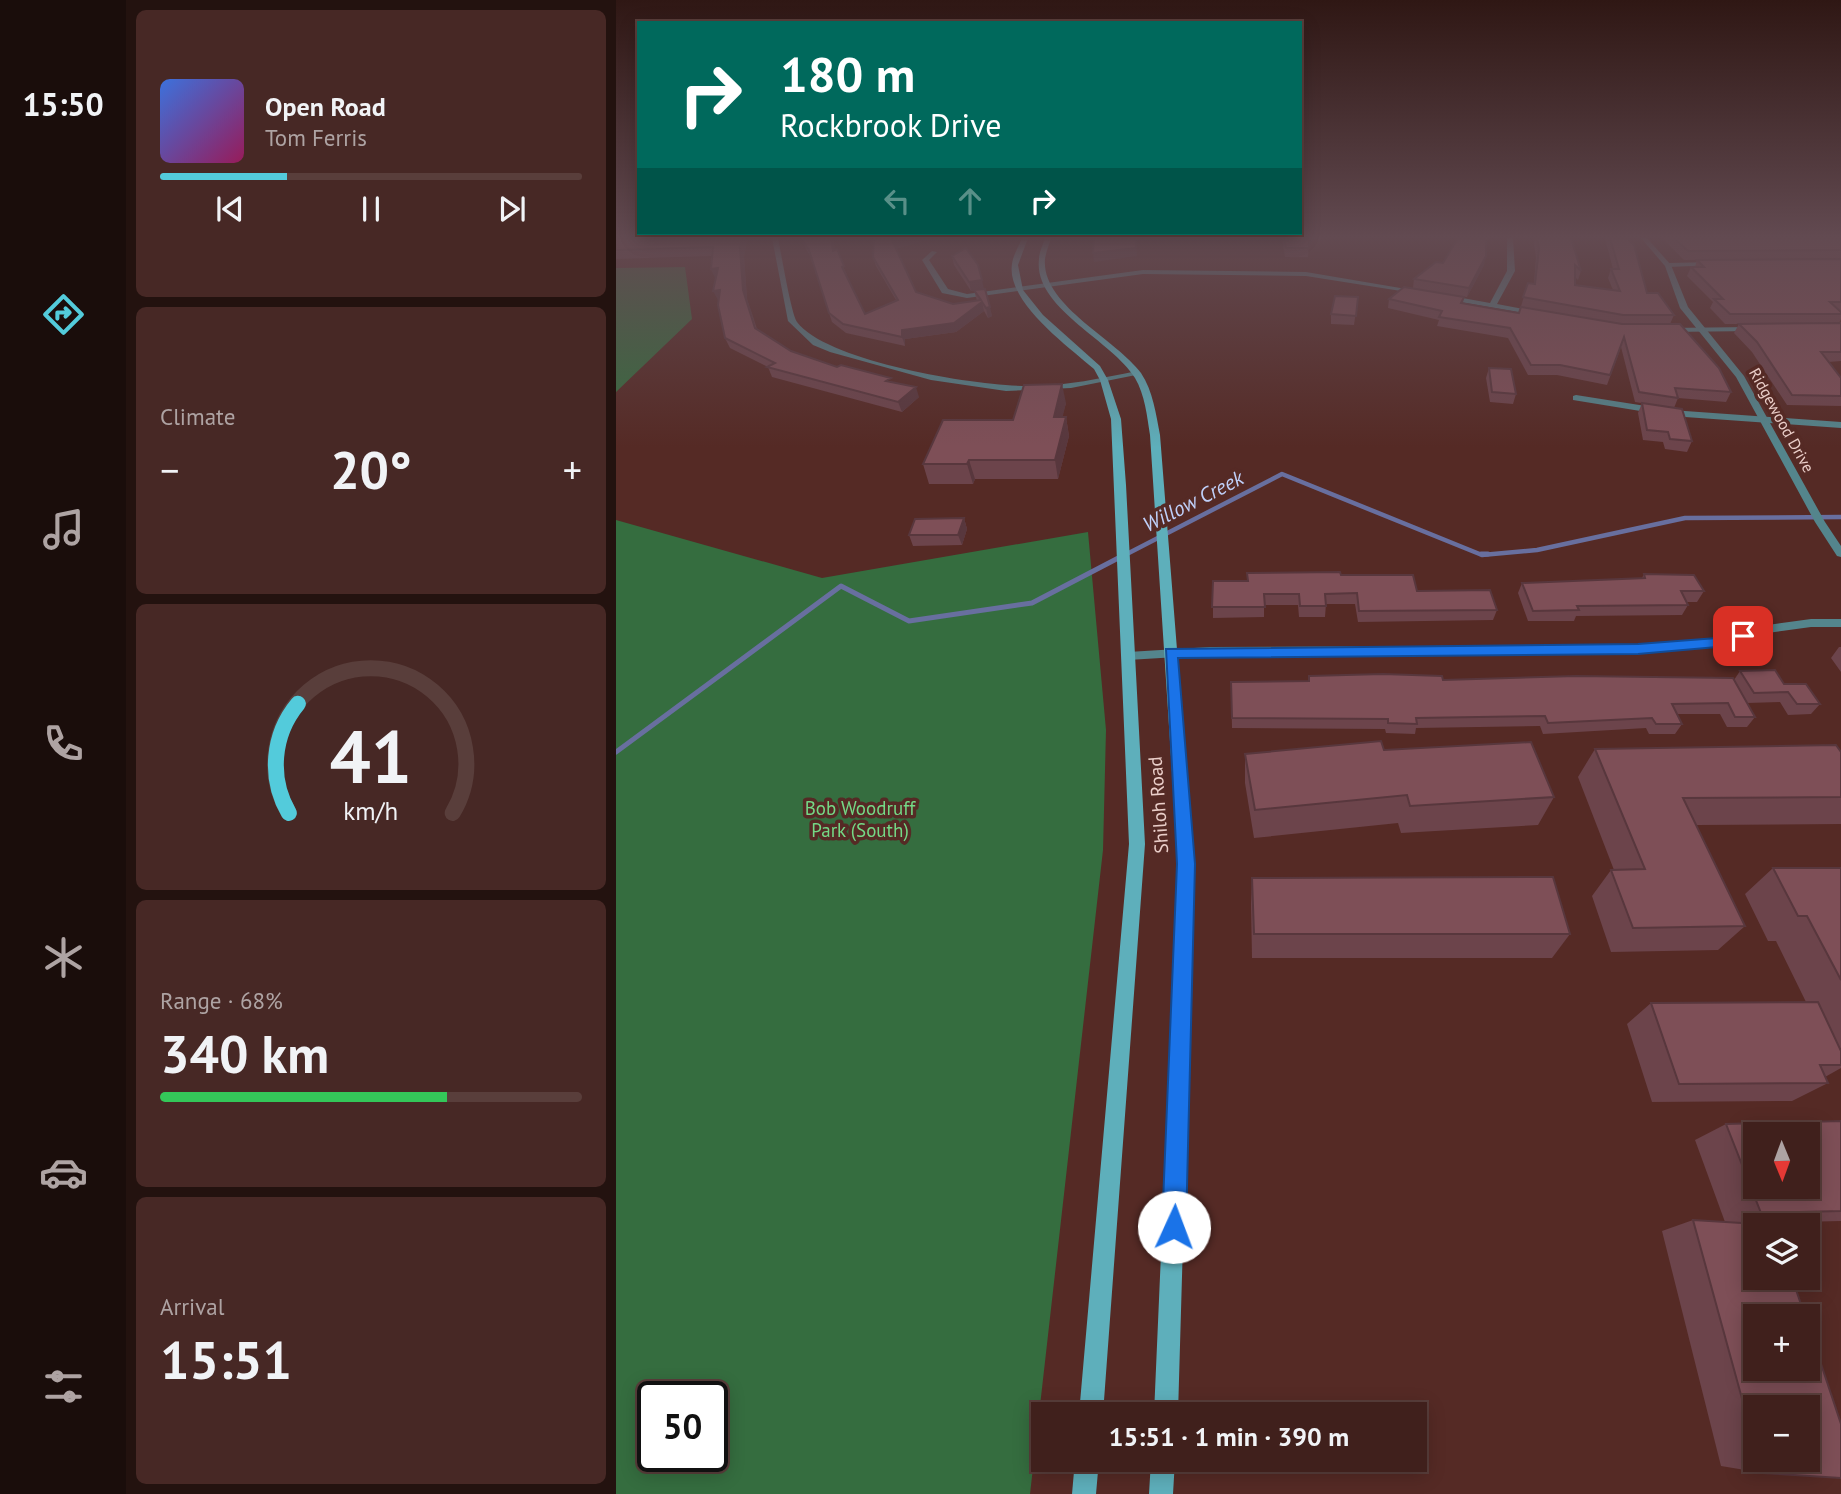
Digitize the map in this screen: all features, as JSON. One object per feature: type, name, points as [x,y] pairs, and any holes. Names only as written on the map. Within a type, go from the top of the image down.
[{"type":"main road","name":"Shiloh Road","points":[[1033,308],[1097,368],[1104,380],[1116,419],[1126,573],[1137,844],[1092,1402]]},
{"type":"main road","name":"Shiloh Road","points":[[1065,308],[1111,346],[1137,374],[1146,393],[1155,435],[1186,864],[1166,1402]]},
{"type":"main road","points":[[1084,1494],[1086,1472]]},
{"type":"main road","points":[[1161,1494],[1162,1472]]},
{"type":"street","points":[[789,308],[792,321],[816,343],[833,350],[963,384],[1041,388],[1137,374]]},
{"type":"street","points":[[1506,308],[1546,316]]},
{"type":"street","name":"Ridgewood Drive","points":[[1684,308],[1740,376],[1820,523],[1841,554]]},
{"type":"street","points":[[1663,330],[1759,329]]},
{"type":"street","points":[[1576,398],[1671,413],[1841,425]]},
{"type":"street","points":[[1128,656],[1171,653],[1638,649],[1717,642],[1768,629],[1811,623],[1841,623]]},
{"type":"green space","points":[[616,308],[690,308],[692,319],[616,392]]},
{"type":"green space","name":"Bob Woodruff Park (South)","points":[[616,520],[822,578],[1088,532],[1106,730],[1103,850],[1040,1402],[1031,1402],[1032,1472],[1030,1494],[616,1494]]},
{"type":"building","points":[[719,308],[749,308],[755,328],[791,351],[837,367],[841,365],[891,378],[886,381],[916,387],[898,402],[767,367],[775,363],[725,338]]},
{"type":"building","points":[[827,308],[862,308],[865,314],[880,308],[974,308],[954,323],[902,330],[902,337],[843,324],[829,313]]},
{"type":"building","points":[[1332,308],[1357,308],[1356,316],[1331,314]]},
{"type":"building","points":[[1428,308],[1488,308],[1519,313],[1521,308],[1525,308],[1622,324],[1680,324],[1719,368],[1731,392],[1675,388],[1678,398],[1639,392],[1624,337],[1610,375],[1560,365],[1531,365],[1510,328],[1439,317],[1442,311]]},
{"type":"building","points":[[1583,308],[1669,308],[1674,315],[1623,315]]},
{"type":"building","points":[[1723,308],[1836,308],[1841,312],[1841,314],[1730,314]]},
{"type":"building","points":[[1841,323],[1841,352],[1821,352],[1841,378],[1841,396],[1792,395],[1757,342],[1739,324]]},
{"type":"building","points":[[1489,368],[1511,369],[1516,394],[1492,392]]},
{"type":"building","points":[[1062,384],[1054,417],[1066,417],[1055,460],[969,460],[967,464],[923,464],[943,420],[1013,420],[1024,385]]},
{"type":"building","points":[[1642,403],[1682,409],[1692,441],[1670,439],[1668,432],[1647,430]]},
{"type":"building","points":[[964,518],[958,535],[909,535],[915,519]]},
{"type":"building","points":[[1340,572],[1341,575],[1413,575],[1417,591],[1490,590],[1497,610],[1359,611],[1357,593],[1325,594],[1326,606],[1300,606],[1299,594],[1264,594],[1265,607],[1212,607],[1213,581],[1248,581],[1247,573]]},
{"type":"building","points":[[1644,574],[1694,575],[1704,591],[1681,591],[1688,605],[1577,606],[1579,610],[1533,611],[1522,583],[1645,578]]},
{"type":"building","points":[[1775,670],[1784,684],[1806,684],[1820,704],[1797,704],[1788,692],[1754,693],[1740,671]]},
{"type":"building","points":[[1309,676],[1442,676],[1443,680],[1576,676],[1733,678],[1755,717],[1735,717],[1728,703],[1672,704],[1682,724],[1656,724],[1652,718],[1548,723],[1545,716],[1416,718],[1417,724],[1388,723],[1388,719],[1232,718],[1231,682],[1309,681]]},
{"type":"building","points":[[1381,741],[1384,750],[1531,742],[1554,797],[1410,806],[1407,795],[1255,810],[1245,754]]},
{"type":"building","points":[[1836,745],[1841,752],[1841,797],[1683,798],[1745,926],[1633,928],[1611,870],[1645,869],[1595,749]]},
{"type":"building","points":[[1773,868],[1841,868],[1841,980],[1807,916],[1798,916]]},
{"type":"building","points":[[1553,877],[1570,934],[1254,934],[1252,878]]},
{"type":"building","points":[[1818,1002],[1841,1051],[1841,1065],[1820,1065],[1828,1083],[1679,1084],[1651,1003]]},
{"type":"building","points":[[1841,1121],[1841,1211],[1761,1213],[1755,1199],[1820,1199],[1820,1122],[1803,1122]]},
{"type":"building","points":[[1726,1124],[1743,1124],[1743,1167]]},
{"type":"building","points":[[1693,1220],[1743,1223],[1743,1290],[1796,1290],[1801,1304],[1743,1304],[1743,1381],[1820,1381],[1820,1361],[1841,1424],[1841,1478],[1763,1472],[1820,1472],[1820,1395],[1743,1395],[1743,1402]]},
{"type":"waterway","name":"Willow Creek","points":[[1123,556],[1282,474],[1482,555],[1537,550],[1685,518],[1841,517]]},
{"type":"waterway","name":"Willow Creek","points":[[616,752],[841,586],[909,621],[1032,603],[1126,554]]},
{"type":"waterway","name":"Willow Creek","points":[[1481,554],[1488,554]]},
{"type":"route","points":[[1174,1227],[1186,864],[1171,653],[1210,650],[1638,649],[1717,642],[1743,636]]}]
